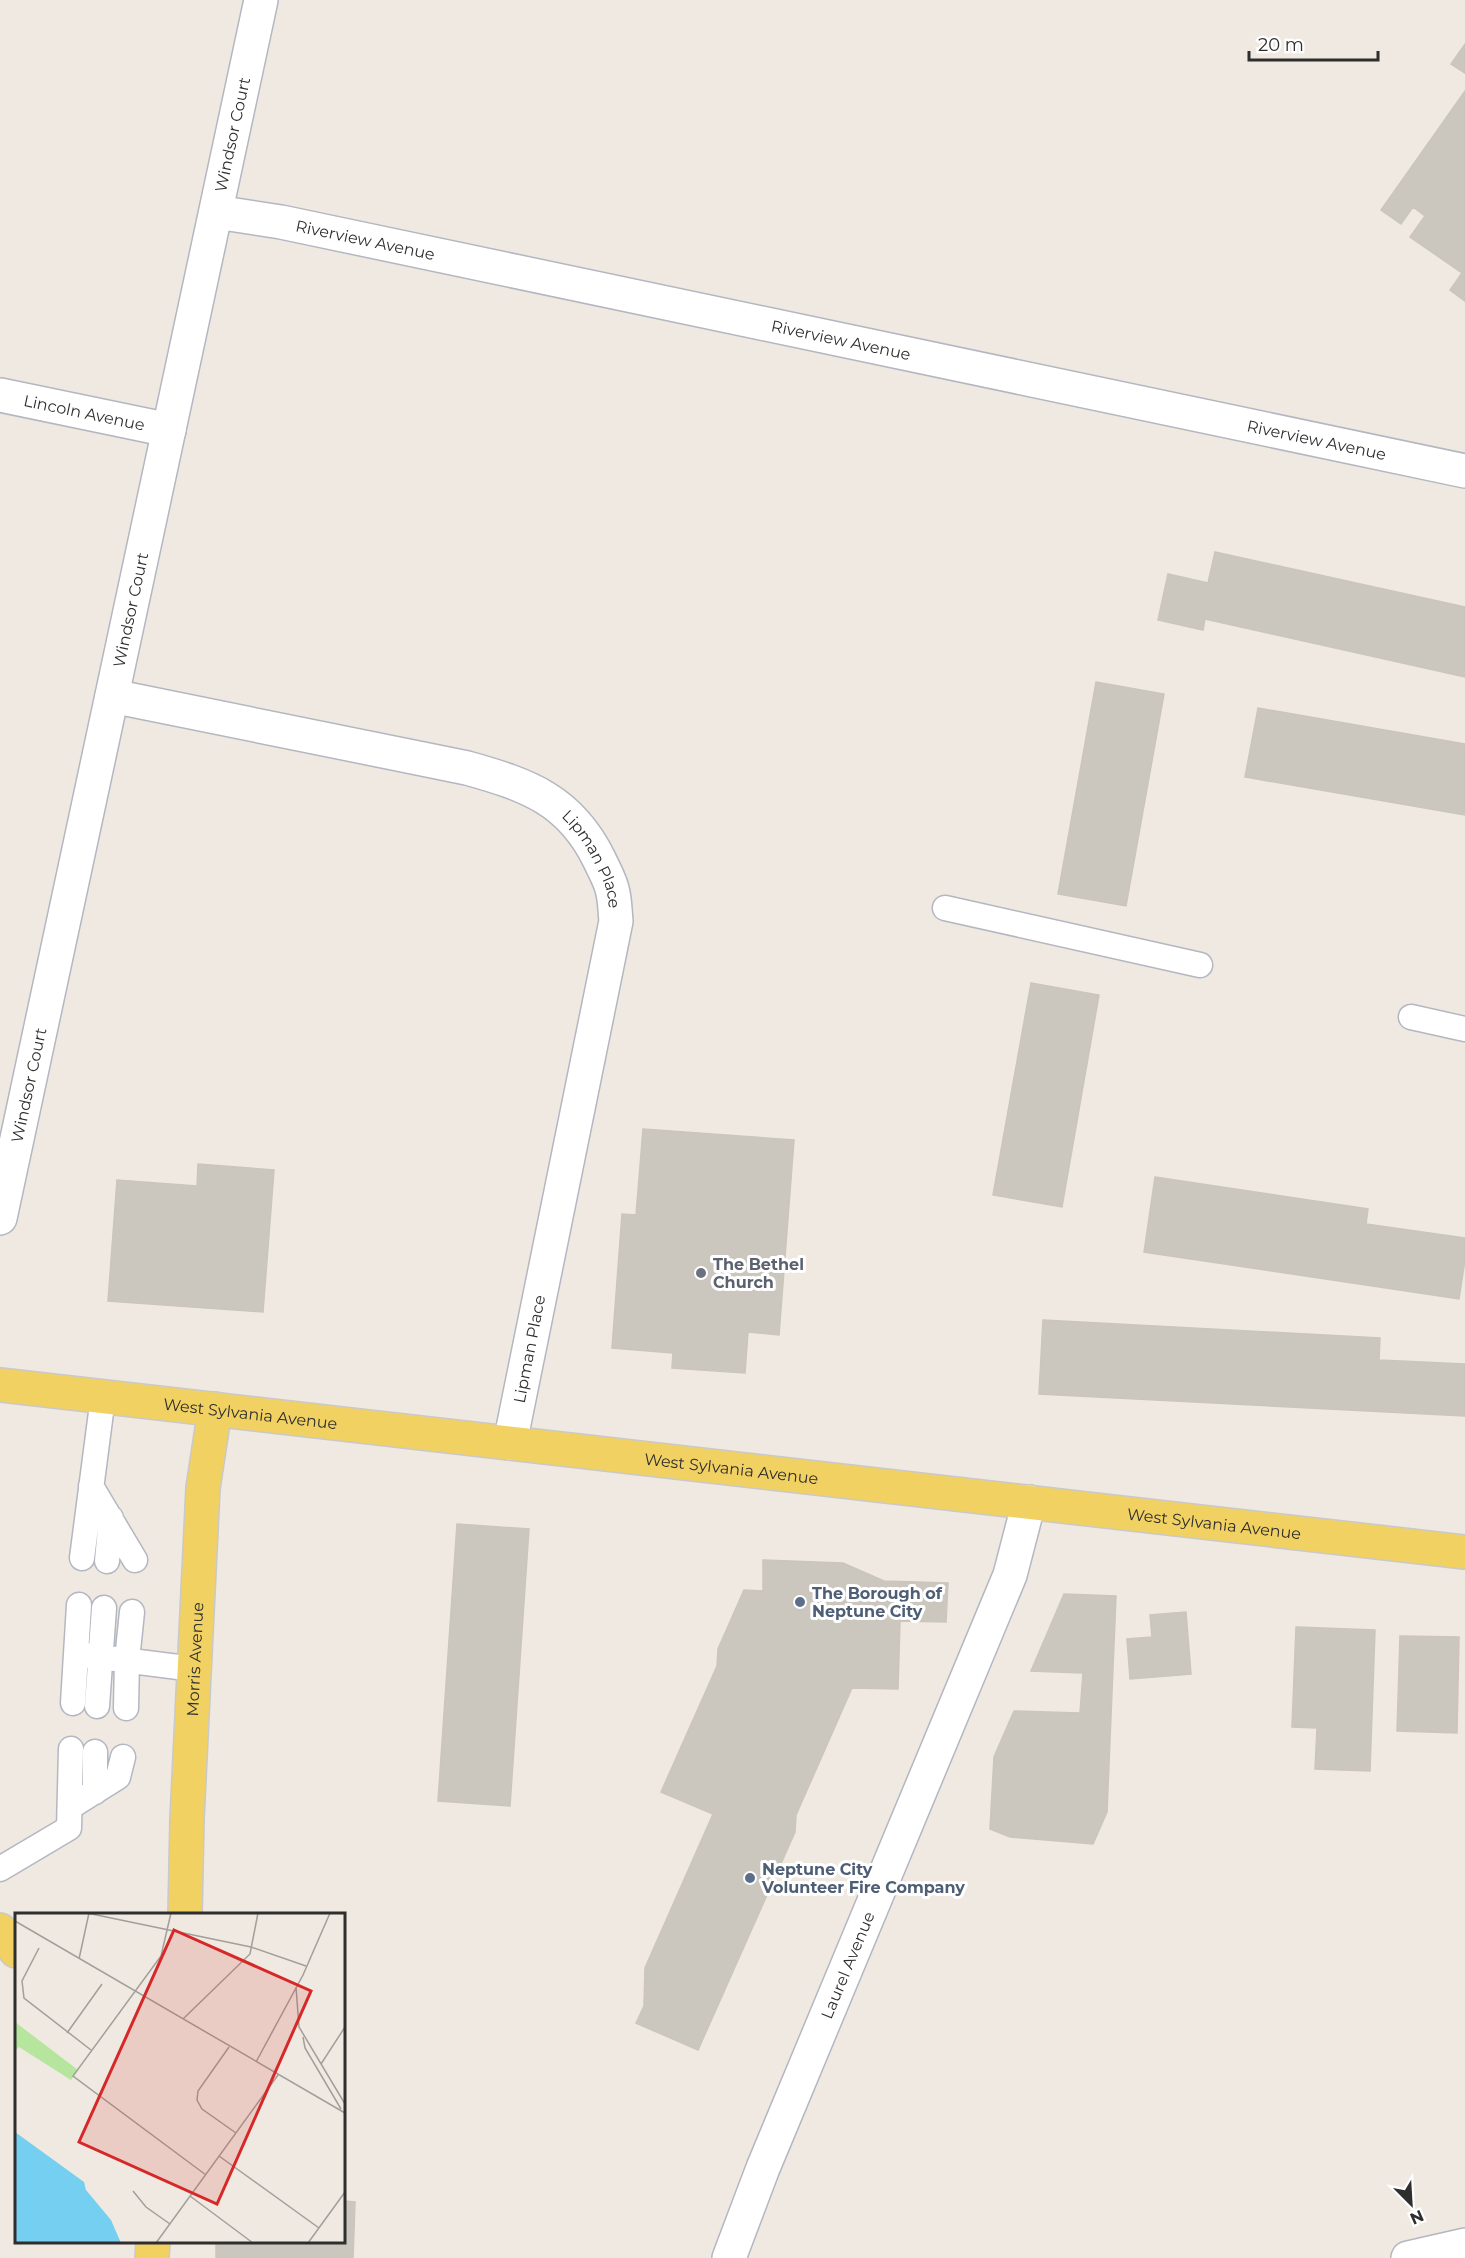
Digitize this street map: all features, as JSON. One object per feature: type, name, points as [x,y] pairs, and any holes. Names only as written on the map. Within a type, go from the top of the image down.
[{"type":"main road","name":"West Sylvania Avenue","points":[[0,1385],[1465,1552]]},
{"type":"main road","name":"Morris Avenue","points":[[182,1913],[203,1488],[215,1409]]},
{"type":"main road","points":[[0,1930],[15,1950]]},
{"type":"main road","points":[[152,2258],[153,2243]]},
{"type":"street","name":"Windsor Court","points":[[0,1218],[261,0]]},
{"type":"street","name":"Riverview Avenue","points":[[216,212],[282,222],[1465,471]]},
{"type":"street","name":"Lincoln Avenue","points":[[0,395],[169,430]]},
{"type":"street","name":"Lipman Place","points":[[112,696],[467,768],[503,778],[531,790],[569,814],[588,837],[610,881],[616,921],[510,1443]]},
{"type":"street","name":"Laurel Avenue","points":[[729,2258],[763,2168],[1010,1575],[1029,1502]]},
{"type":"street","points":[[1408,2258],[1465,2246]]},
{"type":"lane","points":[[945,908],[1200,965]]},
{"type":"lane","points":[[1411,1017],[1465,1029]]},
{"type":"lane","points":[[82,1558],[103,1397]]},
{"type":"lane","points":[[91,1486],[135,1560]]},
{"type":"lane","points":[[107,1561],[111,1518]]},
{"type":"lane","points":[[73,1703],[79,1605]]},
{"type":"lane","points":[[97,1706],[104,1608]]},
{"type":"lane","points":[[126,1708],[127,1660],[132,1612]]},
{"type":"lane","points":[[76,1654],[194,1669]]},
{"type":"lane","points":[[0,1869],[69,1828],[71,1749]]},
{"type":"lane","points":[[95,1752],[95,1792]]},
{"type":"lane","points":[[70,1807],[118,1777],[123,1757]]},
{"type":"building","points":[[1465,44],[1465,73],[1451,64]]},
{"type":"building","points":[[1465,91],[1465,301],[1450,290],[1462,273],[1410,237],[1425,216],[1413,207],[1401,224],[1381,210]]},
{"type":"building","points":[[1215,552],[1465,607],[1465,677],[1205,619],[1203,630],[1158,620],[1168,574],[1208,583]]},
{"type":"building","points":[[1096,682],[1164,694],[1126,906],[1058,894]]},
{"type":"building","points":[[1258,708],[1465,744],[1465,815],[1245,777]]},
{"type":"building","points":[[1031,983],[1099,995],[1062,1207],[993,1195]]},
{"type":"building","name":"The Bethel Church","points":[[643,1129],[794,1140],[779,1335],[748,1332],[745,1373],[672,1368],[673,1353],[612,1348],[622,1214],[636,1215]]},
{"type":"building","points":[[198,1164],[274,1170],[263,1312],[108,1301],[117,1180],[197,1186]]},
{"type":"building","points":[[1155,1177],[1368,1209],[1366,1224],[1465,1238],[1465,1260],[1459,1299],[1144,1252]]},
{"type":"building","points":[[1043,1320],[1380,1338],[1379,1360],[1465,1364],[1465,1416],[1039,1394]]},
{"type":"building","points":[[457,1524],[529,1529],[510,1806],[438,1801]]},
{"type":"building","points":[[763,1560],[843,1563],[884,1581],[948,1583],[946,1622],[900,1621],[898,1689],[852,1688],[796,1815],[795,1832],[698,2050],[636,2023],[644,2006],[645,1968],[713,1814],[661,1792],[717,1666],[718,1649],[744,1590],[763,1591]]},
{"type":"building","points":[[1064,1594],[1116,1596],[1107,1812],[1093,1844],[1010,1837],[990,1829],[994,1757],[1014,1711],[1080,1713],[1083,1673],[1031,1671]]},
{"type":"building","points":[[1186,1612],[1191,1674],[1130,1679],[1127,1639],[1152,1637],[1150,1615]]},
{"type":"building","points":[[1296,1627],[1375,1630],[1370,1771],[1315,1769],[1317,1728],[1292,1727]]},
{"type":"building","points":[[1400,1636],[1459,1637],[1457,1733],[1397,1731]]},
{"type":"building","points":[[345,2201],[355,2202],[353,2258],[216,2258],[216,2243],[345,2243]]},
{"type":"place","name":"The Bethel Church","points":[[701,1273]]},
{"type":"place","name":"The Borough of Neptune City","points":[[800,1602]]},
{"type":"place","name":"Neptune City Volunteer Fire Company","points":[[750,1878]]}]
